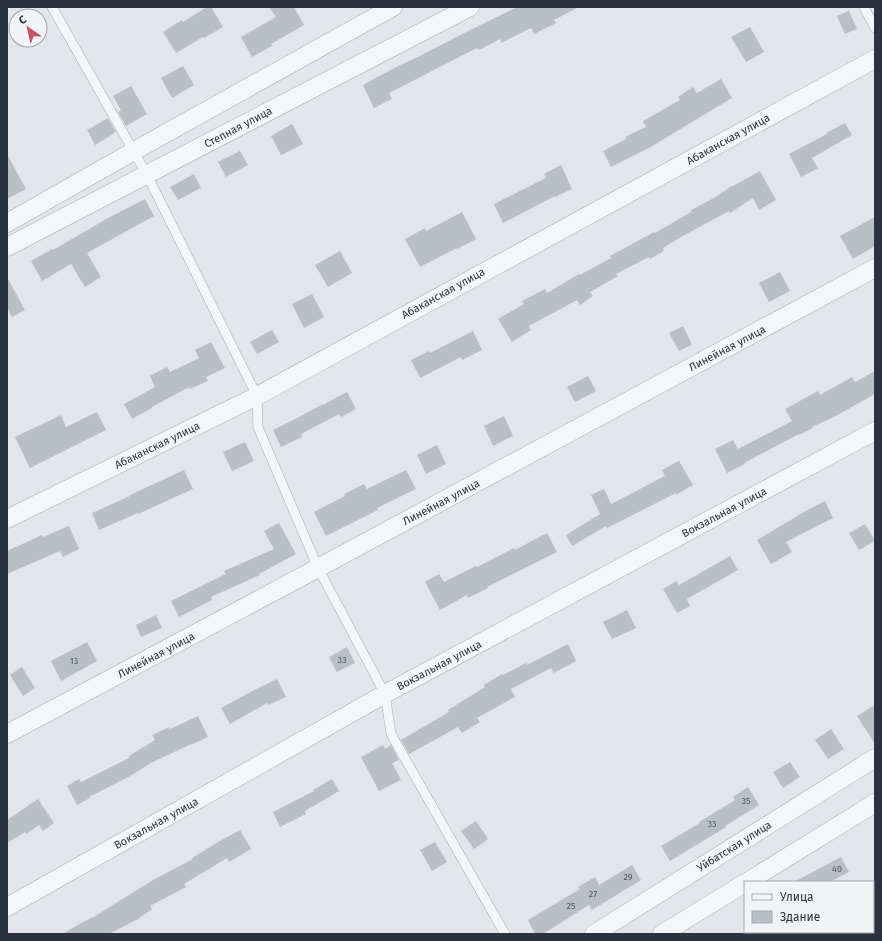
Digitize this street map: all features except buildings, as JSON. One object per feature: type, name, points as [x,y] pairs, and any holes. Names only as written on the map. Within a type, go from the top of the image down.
[{"type":"street","points":[[7,223],[393,7]]},
{"type":"street","name":"Степная улица","points":[[7,247],[470,7]]},
{"type":"street","name":"Абаканская улица","points":[[7,518],[257,396],[875,59]]},
{"type":"street","name":"Линейная улица","points":[[7,734],[875,268]]},
{"type":"street","name":"Вокзальная улица","points":[[7,907],[385,694],[875,431]]},
{"type":"street","name":"Уйбатская улица","points":[[594,934],[875,758]]},
{"type":"street","points":[[749,881],[875,804]]},
{"type":"street","points":[[662,934],[744,884]]},
{"type":"lane","points":[[52,7],[147,175],[257,396],[258,428],[318,568],[385,694],[391,734],[505,934]]},
{"type":"lane","points":[[864,7],[875,28]]}]
